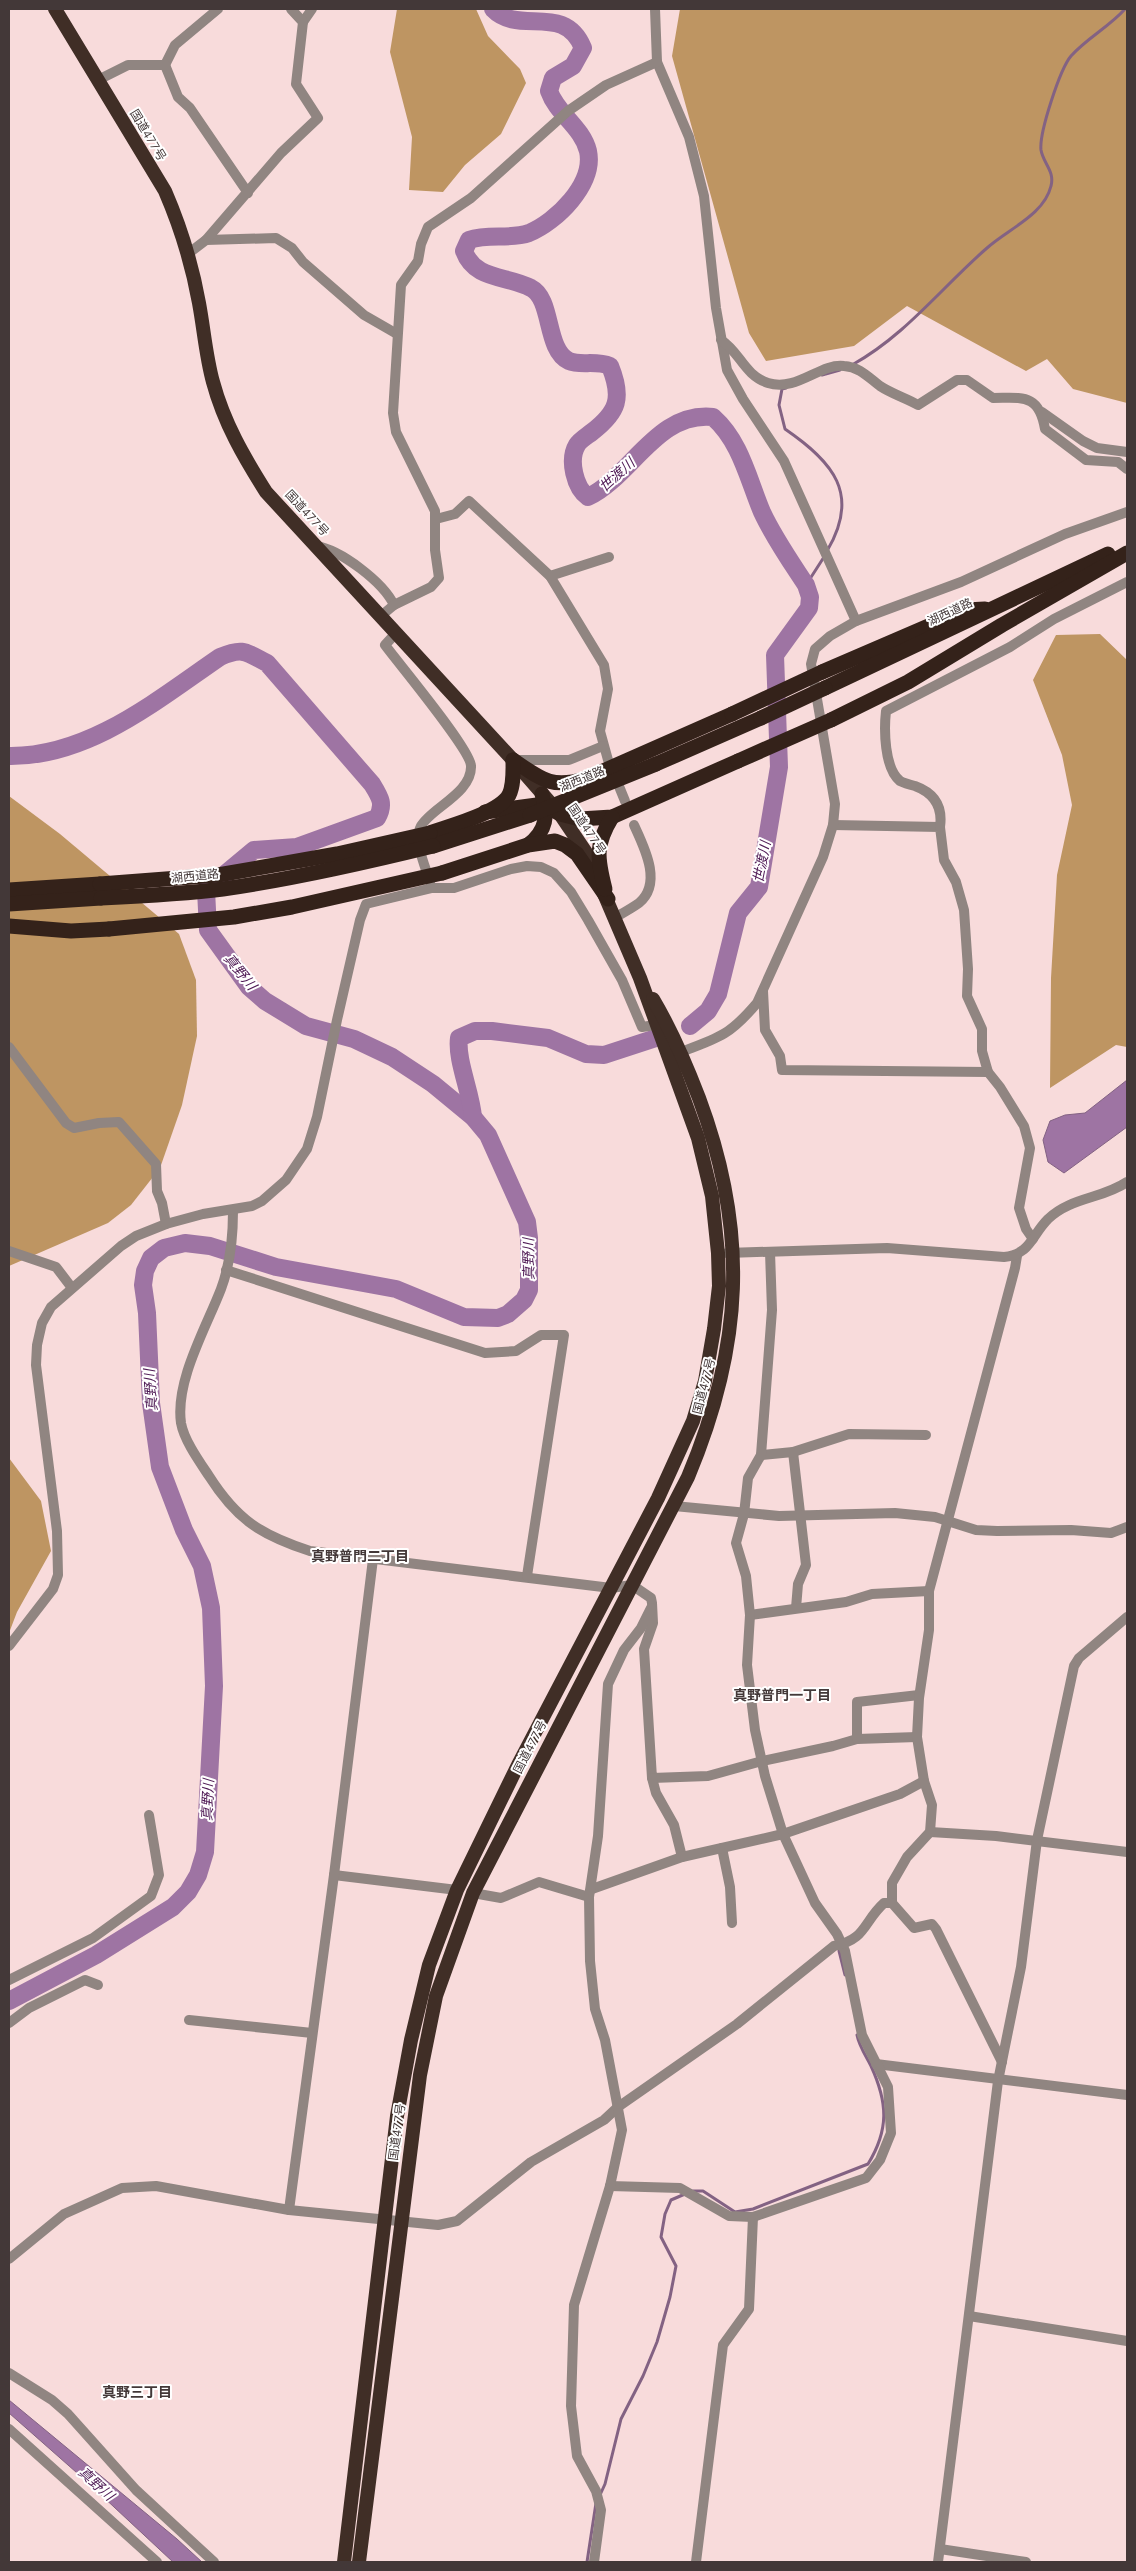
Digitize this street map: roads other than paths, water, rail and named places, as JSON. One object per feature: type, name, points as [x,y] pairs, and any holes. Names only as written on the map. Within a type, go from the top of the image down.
[{"type":"highway","name":"国道477号","points":[[55,9],[165,191],[179,222],[189,253],[213,382],[239,450],[266,492],[382,615],[513,760],[544,800]]},
{"type":"highway","name":"湖西道路","points":[[431,840],[530,815],[656,764],[761,718],[1127,545]]},
{"type":"highway","points":[[544,800],[560,814],[580,818],[612,817],[831,720],[908,682],[1127,553]]},
{"type":"highway","points":[[9,904],[218,875],[431,840],[504,800],[509,794],[513,760],[540,779],[551,783],[566,784],[585,779],[822,672],[966,610],[991,609]]},
{"type":"highway","points":[[560,814],[568,794],[585,779]]},
{"type":"highway","points":[[485,812],[544,800]]},
{"type":"highway","points":[[528,845],[538,838],[544,828],[544,800]]},
{"type":"highway","name":"国道477号","points":[[344,2562],[397,2116],[410,2040],[429,1965],[457,1890],[518,1765],[658,1498],[695,1413],[708,1366],[716,1320],[718,1253],[712,1196],[702,1155],[662,1024],[640,978],[616,917],[587,854],[560,814]]},
{"type":"highway","points":[[608,899],[598,859],[598,845],[612,817]]},
{"type":"highway","points":[[9,926],[71,931],[109,929],[234,916],[292,907],[442,873],[528,845],[555,841],[573,850],[608,899]]},
{"type":"highway","points":[[9,890],[101,891]]},
{"type":"highway","name":"国道477号","points":[[359,2562],[400,2221],[420,2075],[429,2025],[446,1965],[473,1893],[674,1506],[710,1424],[721,1382],[732,1322],[734,1252],[717,1152],[681,1052],[662,1024]]},
{"type":"street","points":[[218,9],[175,45],[165,65],[178,97],[190,108],[248,193]]},
{"type":"street","points":[[291,9],[303,22]]},
{"type":"street","points":[[189,253],[206,240],[281,153],[318,118],[296,84],[303,22],[312,9]]},
{"type":"street","points":[[655,9],[657,62],[689,137],[699,170],[704,196],[720,340],[727,370],[743,399],[784,461],[856,622]]},
{"type":"street","points":[[382,615],[394,605],[431,588],[439,578],[435,550],[435,511],[396,432],[392,413],[401,285],[418,261],[428,226],[471,198],[568,111],[606,84],[657,62]]},
{"type":"street","points":[[98,80],[128,65],[165,65]]},
{"type":"street","points":[[206,240],[276,238],[292,248],[303,262],[364,315],[398,334]]},
{"type":"street","points":[[720,340],[729,345],[752,375],[768,383],[787,384],[812,377],[831,367],[844,366],[862,371],[881,386],[918,404],[957,380],[967,380],[993,398],[1020,397],[1033,404],[1083,441],[1097,448],[1127,452]]},
{"type":"street","points":[[1042,412],[1045,429],[1072,452],[1086,460],[1118,462],[1127,469]]},
{"type":"street","points":[[436,519],[454,514],[469,501],[550,576],[604,665],[608,689],[600,732],[608,760]]},
{"type":"street","points":[[681,1052],[722,1037],[741,1022],[757,1003],[823,857],[833,825],[834,804],[832,780],[811,664],[815,650],[830,636],[856,622],[961,582],[1065,534],[1127,512]]},
{"type":"street","points":[[316,546],[330,548],[362,571],[390,596],[394,605]]},
{"type":"street","points":[[550,576],[609,557]]},
{"type":"street","points":[[1033,1239],[1026,1229],[1019,1208],[1030,1148],[1024,1126],[1000,1086],[988,1072],[982,1051],[982,1029],[967,996],[968,969],[964,910],[956,882],[944,860],[940,827],[941,819],[937,801],[928,790],[900,781],[894,772],[884,734],[886,711],[1010,647],[1054,619],[1127,582]]},
{"type":"street","points":[[397,632],[385,645],[461,744],[471,764],[470,775],[464,786],[421,826],[419,839],[432,888]]},
{"type":"street","points":[[513,760],[569,760],[603,746]]},
{"type":"street","points":[[614,774],[625,801]]},
{"type":"street","points":[[616,917],[640,902],[649,886],[650,867],[634,825]]},
{"type":"street","points":[[833,825],[940,827]]},
{"type":"street","points":[[9,1646],[52,1590],[58,1575],[57,1531],[36,1365],[37,1345],[42,1323],[50,1307],[121,1246],[136,1236],[166,1224],[203,1214],[233,1211],[252,1206],[286,1180],[307,1149],[317,1117],[360,920],[366,904],[432,888],[454,888],[511,869],[527,866],[541,867],[554,873],[571,892],[622,980],[642,1027],[662,1024]]},
{"type":"street","points":[[763,991],[765,1030],[780,1056],[782,1070],[988,1072]]},
{"type":"street","points":[[9,1047],[66,1123],[74,1128],[99,1123],[119,1122],[126,1128],[156,1164],[157,1191],[166,1224]]},
{"type":"street","points":[[718,1253],[879,1248],[1004,1258],[1017,1256],[1024,1251],[1048,1219],[1071,1203],[1111,1192],[1127,1182]]},
{"type":"street","points":[[233,1211],[233,1235],[222,1287],[183,1384],[180,1407],[181,1425],[193,1449],[223,1498],[243,1518],[276,1540],[310,1550],[611,1588],[632,1585],[651,1598],[653,1623],[644,1649],[652,1778],[656,1793],[674,1825],[682,1857]]},
{"type":"street","points":[[9,1251],[56,1267],[72,1288]]},
{"type":"street","points":[[610,2186],[680,2188],[729,2216],[754,2217],[866,2178],[880,2160],[891,2133],[888,2087],[862,2035],[854,1990],[842,1944],[815,1903],[783,1834],[762,1761],[747,1665],[750,1615],[746,1576],[736,1543],[744,1514],[748,1478],[761,1455],[772,1310],[770,1252]]},
{"type":"street","points":[[1002,2062],[936,1929],[932,1924],[914,1928],[892,1903],[892,1883],[907,1857],[930,1832],[932,1805],[924,1781],[917,1737],[919,1695],[928,1630],[929,1591],[932,1574],[949,1521],[1017,1256]]},
{"type":"street","points":[[226,1268],[485,1353],[516,1351],[541,1335],[564,1335],[527,1576]]},
{"type":"street","points":[[761,1455],[793,1452],[849,1434],[926,1435]]},
{"type":"street","points":[[793,1452],[798,1516],[806,1565],[798,1584],[796,1608]]},
{"type":"street","points":[[674,1506],[744,1514],[798,1516],[894,1513],[935,1516],[976,1530],[997,1531],[1063,1529],[1111,1533],[1127,1527]]},
{"type":"street","points":[[289,2210],[334,1875],[373,1559]]},
{"type":"street","points":[[750,1615],[846,1602],[872,1594],[929,1591]]},
{"type":"street","points":[[594,2562],[600,2510],[596,2491],[577,2456],[571,2406],[574,2305],[610,2186],[622,2130],[605,2040],[595,2009],[590,1960],[590,1893],[598,1836],[608,1684],[624,1650],[641,1628],[651,1608]]},
{"type":"street","points":[[938,2562],[998,2080],[1021,1967],[1037,1840],[1074,1666],[1079,1658],[1127,1616]]},
{"type":"street","points":[[856,1739],[857,1702],[919,1695]]},
{"type":"street","points":[[652,1778],[708,1776],[856,1739],[917,1737]]},
{"type":"street","points":[[473,1893],[501,1898],[539,1882],[590,1893],[682,1857],[783,1834],[900,1794],[924,1781]]},
{"type":"street","points":[[9,1980],[93,1938],[151,1896],[159,1874],[149,1814]]},
{"type":"street","points":[[930,1832],[1037,1840],[1127,1852]]},
{"type":"street","points":[[722,1848],[730,1887],[732,1923]]},
{"type":"street","points":[[334,1875],[457,1890]]},
{"type":"street","points":[[9,2259],[64,2214],[122,2188],[156,2186],[289,2210],[385,2220],[438,2225],[457,2221],[531,2162],[604,2120],[618,2107],[737,2024],[834,1946],[856,1938],[884,1903],[892,1903]]},
{"type":"street","points":[[9,2022],[29,2008],[85,1980],[98,1985]]},
{"type":"street","points":[[189,2020],[312,2034]]},
{"type":"street","points":[[876,2064],[1127,2095]]},
{"type":"street","points":[[696,2562],[723,2346],[749,2309],[754,2217]]},
{"type":"street","points":[[969,2316],[1127,2341]]},
{"type":"street","points":[[9,2373],[52,2400],[68,2414],[136,2490],[214,2562]]},
{"type":"street","points":[[9,2429],[157,2562]]},
{"type":"street","points":[[940,2549],[1026,2562]]},
{"type":"water","points":[[1127,1080],[1127,1127],[1064,1173],[1048,1162],[1043,1140],[1050,1121],[1065,1115],[1085,1113]]},
{"type":"water","points":[[9,2400],[177,2539],[202,2562],[173,2562],[85,2480],[9,2413]]},
{"type":"waterway","name":"世渡川","points":[[493,9],[504,17],[515,20],[553,23],[565,26],[575,34],[583,48],[573,66],[553,78],[549,91],[558,107],[585,142],[588,151],[589,164],[580,189],[561,211],[540,228],[522,235],[484,237],[469,240],[464,251],[469,261],[476,268],[493,276],[522,284],[538,294],[543,302],[552,336],[561,355],[573,362],[599,363],[610,366],[616,387],[616,404],[608,418],[577,445],[573,458],[576,481],[583,493],[588,497],[618,475],[660,434],[676,424],[693,418],[713,417],[723,427],[737,449],[762,512],[783,550],[806,585],[810,597],[809,608],[775,655],[779,767],[759,887],[738,913],[718,994],[708,1011],[690,1026]]},
{"type":"waterway","points":[[852,365],[890,340],[970,263],[995,241],[1024,221],[1041,205],[1047,196],[1052,181],[1050,171],[1042,155],[1041,142],[1047,116],[1061,74],[1071,56],[1125,9]]},
{"type":"waterway","points":[[822,375],[840,370]]},
{"type":"waterway","points":[[786,388],[782,389],[779,405],[785,429],[817,454],[828,467],[837,481],[841,496],[842,513],[837,531],[827,551]]},
{"type":"waterway","points":[[806,585],[824,557]]},
{"type":"waterway","name":"真野川","points":[[9,756],[38,754],[67,747],[94,736],[121,723],[172,691],[220,657],[228,654],[244,652],[267,663],[372,784],[379,797],[381,809],[377,818],[297,847],[254,850],[206,890],[208,930],[249,987],[265,1001],[306,1026],[354,1039],[392,1057],[433,1084],[473,1117],[488,1135],[527,1222],[529,1238],[529,1290],[524,1300],[508,1314],[498,1318],[464,1317],[396,1289],[276,1267],[210,1246],[185,1243],[164,1248],[151,1258],[145,1271],[143,1285],[147,1313],[151,1403],[160,1467],[184,1530],[202,1566],[211,1608],[214,1686],[205,1852],[198,1875],[188,1892],[173,1907],[96,1955],[9,2001]]},
{"type":"waterway","name":"世渡川","points":[[473,1117],[460,1056],[459,1038],[475,1031],[492,1031],[548,1038],[586,1054],[604,1055],[656,1038]]},
{"type":"waterway","points":[[839,1951],[845,1975]]},
{"type":"waterway","points":[[693,2191],[703,2191],[735,2212],[753,2209],[868,2164],[880,2140],[883,2128],[883,2104],[877,2079],[857,2035]]},
{"type":"waterway","points":[[600,2495],[605,2484],[621,2419],[643,2376],[657,2342],[670,2297],[676,2266],[661,2237],[665,2214],[671,2200],[685,2194]]},
{"type":"waterway","points":[[587,2562],[596,2503]]},
{"type":"district","name":"真野普門二丁目","points":[[360,1556]]},
{"type":"district","name":"真野普門一丁目","points":[[782,1695]]},
{"type":"district","name":"真野三丁目","points":[[137,2392]]}]
